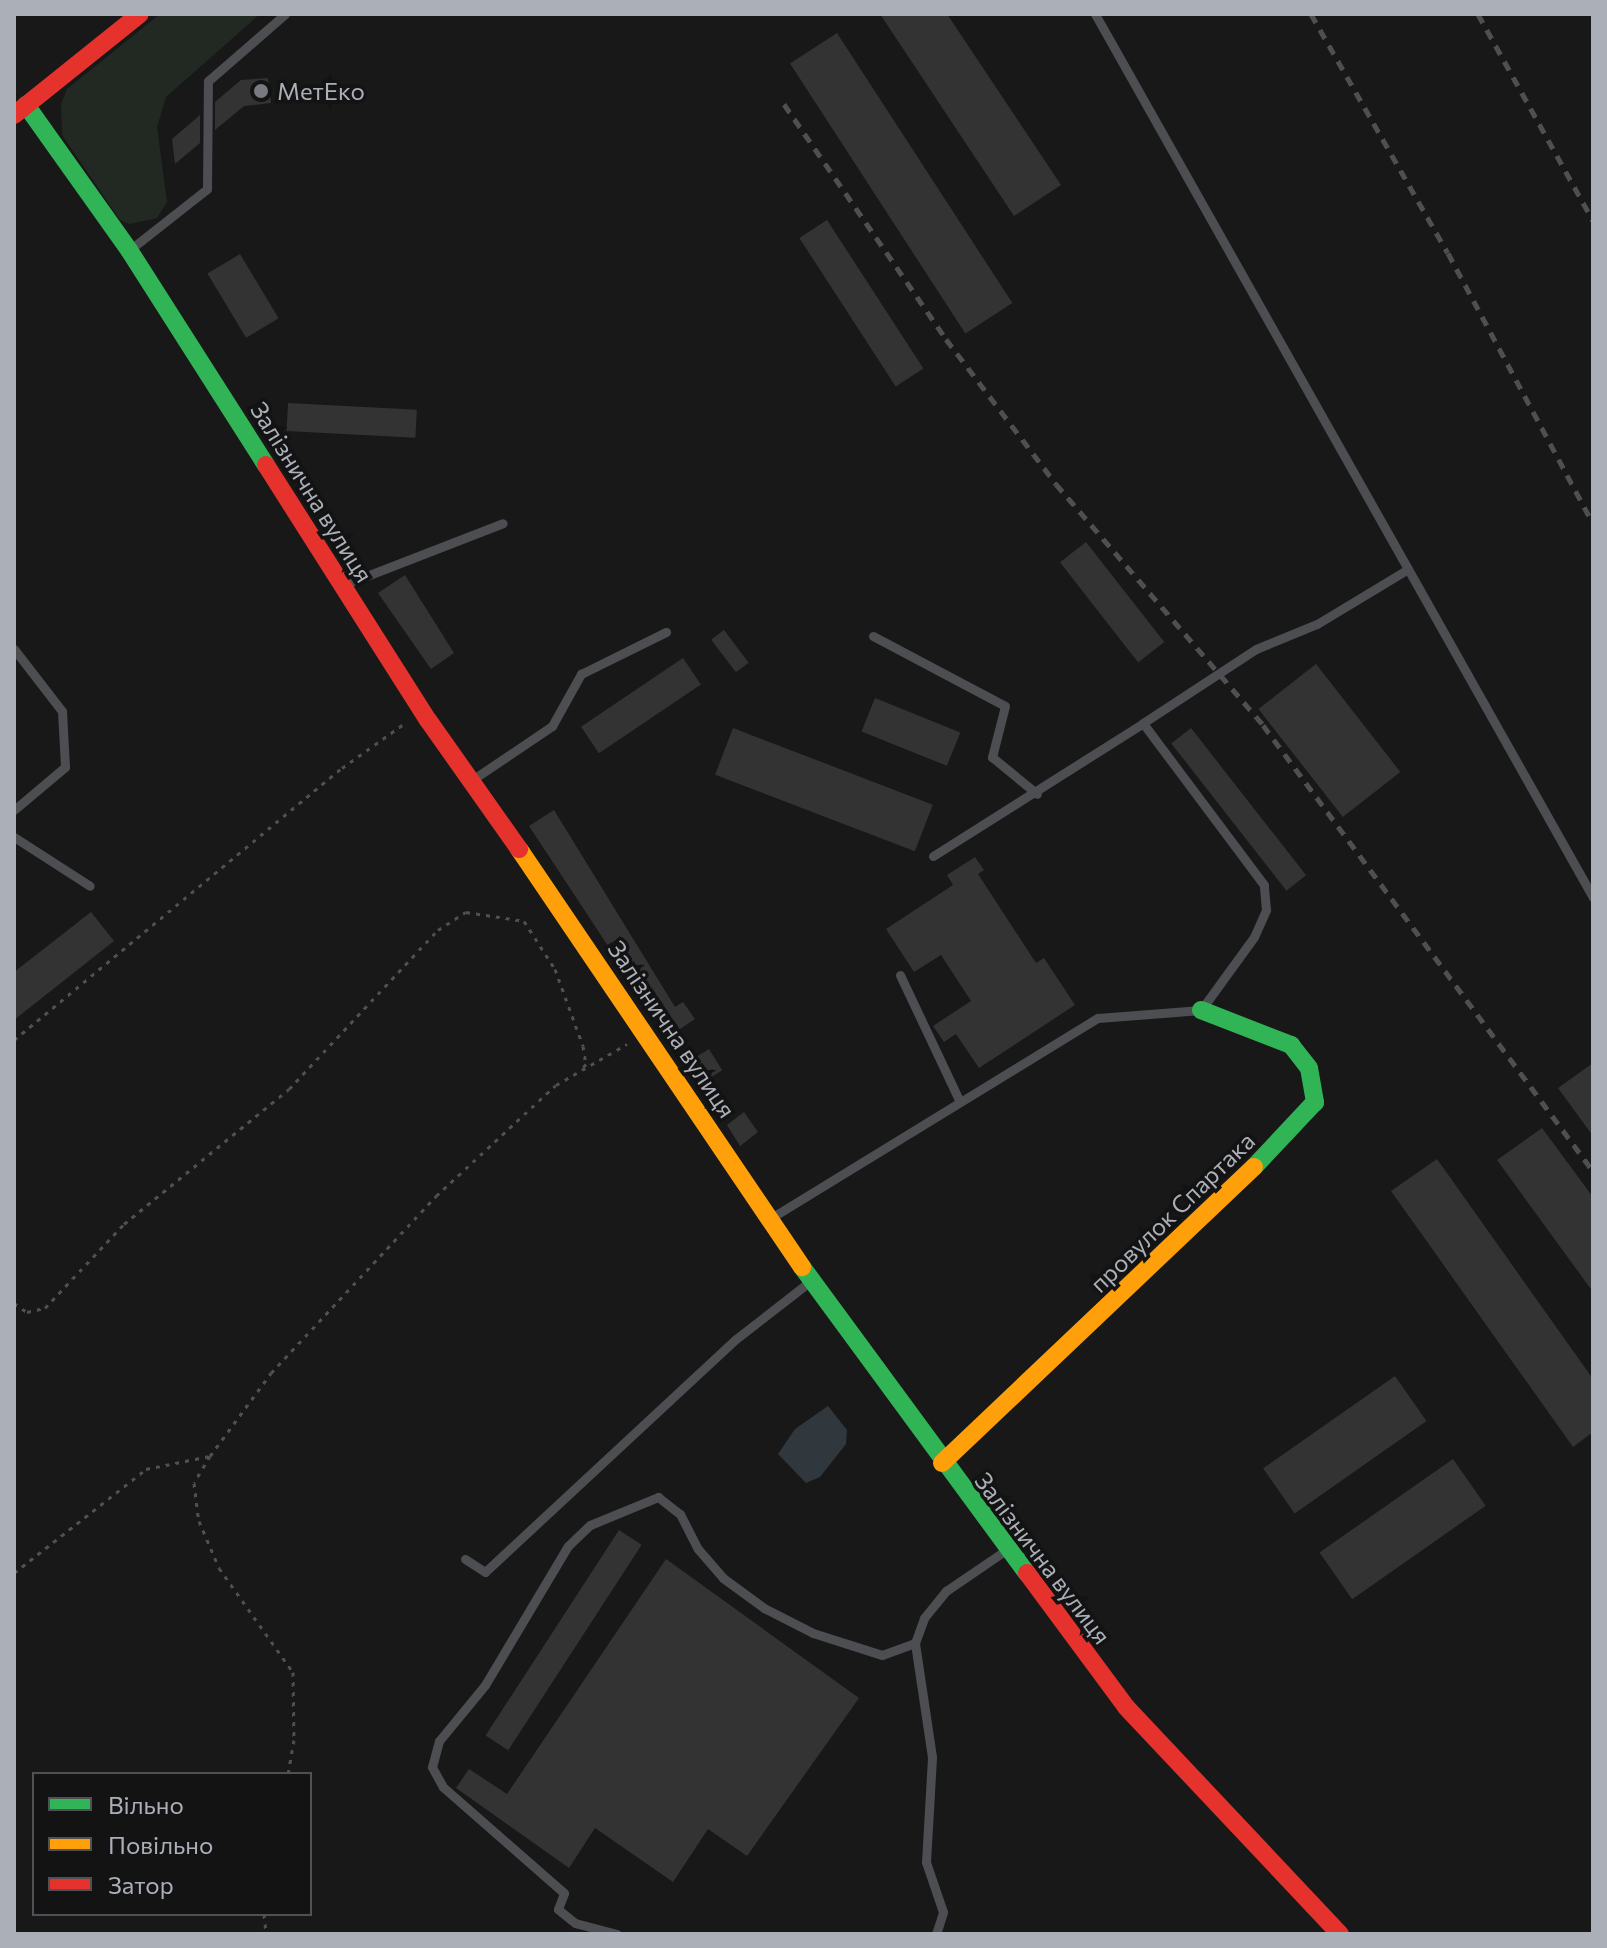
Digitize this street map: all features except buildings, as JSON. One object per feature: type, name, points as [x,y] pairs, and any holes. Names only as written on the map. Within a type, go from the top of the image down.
[{"type":"street","points":[[20,110],[140,14]]},
{"type":"street","name":"Залізнична вулиця","points":[[20,110],[129,250],[428,720],[642,1027],[768,1219],[942,1463],[1126,1707],[1340,1934]]},
{"type":"street","name":"провулок Спартака","points":[[942,1463],[1295,1128],[1315,1102],[1309,1068],[1291,1045],[1201,1010]]},
{"type":"lane","points":[[129,250],[207,189],[208,81],[285,14]]},
{"type":"lane","points":[[1095,14],[1593,897]]},
{"type":"lane","points":[[343,585],[503,523]]},
{"type":"lane","points":[[933,856],[1037,794],[1256,649],[1317,624],[1408,569]]},
{"type":"lane","points":[[472,780],[552,726],[581,674],[666,632]]},
{"type":"lane","points":[[873,636],[1005,706],[992,757],[1037,794]]},
{"type":"lane","points":[[14,649],[62,711],[65,767],[14,810]]},
{"type":"lane","points":[[768,1219],[1098,1018],[1201,1010],[1254,937],[1266,910],[1264,885],[1143,723]]},
{"type":"lane","points":[[14,837],[90,886]]},
{"type":"lane","points":[[900,975],[960,1102]]},
{"type":"lane","points":[[465,1559],[485,1572],[736,1339],[811,1281]]},
{"type":"lane","points":[[617,1934],[575,1923],[558,1909],[564,1893],[443,1787],[432,1767],[439,1741],[485,1685],[568,1546],[590,1525],[658,1497],[680,1514],[698,1549],[723,1578],[764,1608],[813,1633],[882,1655],[915,1643]]},
{"type":"lane","points":[[936,1934],[943,1912],[926,1862],[932,1757],[915,1643],[924,1618],[946,1591],[1006,1550]]},
{"type":"path","points":[[14,1040],[342,768],[406,723],[428,720]]},
{"type":"path","points":[[14,1303],[27,1312],[45,1308],[124,1224],[289,1089],[438,930],[466,912],[524,921],[555,969],[583,1046],[586,1064],[579,1072]]},
{"type":"path","points":[[288,1772],[294,1740],[293,1672],[219,1568],[199,1521],[194,1483],[271,1373],[339,1295],[516,1120],[579,1072],[627,1044],[642,1027]]},
{"type":"path","points":[[14,1573],[146,1469],[210,1456]]},
{"type":"shaded area","points":[[160,14],[260,14],[166,97],[157,127],[167,202],[157,218],[129,224],[120,220],[62,135],[61,104],[67,89]]},
{"type":"shaded area","points":[[828,1406],[847,1430],[846,1444],[820,1477],[806,1483],[778,1454],[795,1429]]},
{"type":"railway","points":[[1311,14],[1448,253],[1593,523]]},
{"type":"railway","points":[[1478,14],[1593,221]]},
{"type":"railway","points":[[784,104],[946,339],[1056,484],[1263,725],[1593,1171]]},
{"type":"traffic: fast","points":[[26,105],[129,250],[266,465]]},
{"type":"traffic: fast","points":[[1201,1010],[1291,1045],[1309,1068],[1315,1102],[1254,1167]]},
{"type":"traffic: fast","points":[[802,1267],[1027,1573]]},
{"type":"traffic: slow","points":[[519,849],[802,1267]]},
{"type":"traffic: slow","points":[[942,1463],[1254,1167]]},
{"type":"traffic: jam","points":[[14,115],[140,14]]},
{"type":"traffic: jam","points":[[266,465],[428,720],[519,849]]},
{"type":"traffic: jam","points":[[1027,1573],[1126,1707],[1340,1934]]},
{"type":"place","name":"МетЕко","points":[[261,91]]}]
